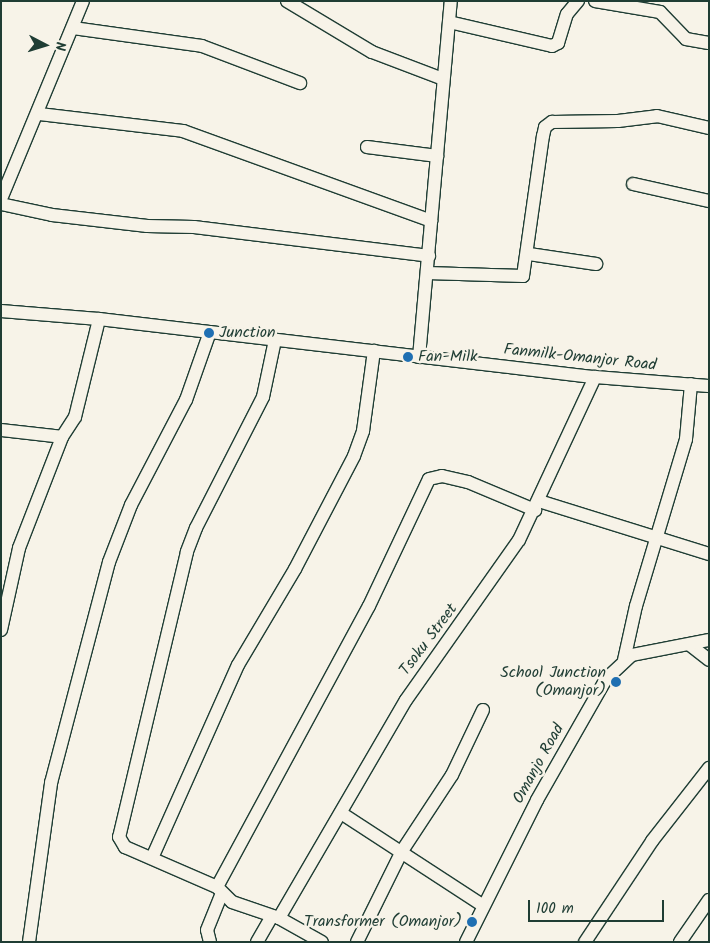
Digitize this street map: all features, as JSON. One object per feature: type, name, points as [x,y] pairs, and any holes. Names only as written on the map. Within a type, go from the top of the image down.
[{"type":"street","points":[[1,199],[39,114],[83,1]]},
{"type":"street","points":[[287,1],[372,52],[442,79]]},
{"type":"street","points":[[419,357],[429,256],[442,79],[451,1]]},
{"type":"street","points":[[449,22],[552,46],[558,44],[567,14],[578,1]]},
{"type":"street","points":[[595,1],[660,12],[686,39],[709,43]]},
{"type":"street","points":[[73,28],[202,46],[300,83]]},
{"type":"street","points":[[39,114],[189,132],[431,221]]},
{"type":"street","points":[[427,273],[520,278],[529,254],[543,136],[545,127],[552,122],[657,116],[709,128]]},
{"type":"street","points":[[367,147],[437,156]]},
{"type":"street","points":[[633,184],[709,201]]},
{"type":"street","points":[[1,204],[52,215],[194,227],[429,256]]},
{"type":"street","points":[[529,254],[596,264]]},
{"type":"street","name":"Fanmilk-Omanjor Road","points":[[1,311],[99,319],[595,377],[709,386]]},
{"type":"street","points":[[1,630],[19,548],[62,437],[75,417],[99,319]]},
{"type":"street","points":[[29,942],[52,783],[109,562],[131,504],[186,400],[210,332]]},
{"type":"street","points":[[275,340],[263,398],[202,515],[187,552],[147,732],[122,815],[121,843],[219,891],[248,909],[276,917],[322,942]]},
{"type":"street","points":[[152,858],[238,665],[295,569],[354,456],[363,431],[374,351]]},
{"type":"street","name":"Tsoku Street","points":[[257,942],[276,917],[341,813],[406,700],[478,602],[537,506],[595,377]]},
{"type":"street","points":[[624,660],[636,606],[659,539],[686,439],[691,384]]},
{"type":"street","points":[[1,430],[62,437]]},
{"type":"street","points":[[210,942],[207,930],[219,891],[369,606],[430,479],[442,476],[468,482],[537,506],[709,554]]},
{"type":"street","name":"Omanjo Road","points":[[466,942],[482,905],[606,679],[624,660],[648,649],[690,645],[709,640]]},
{"type":"street","points":[[690,645],[709,660]]},
{"type":"street","points":[[357,942],[402,852],[452,775],[483,710]]},
{"type":"street","points":[[584,942],[652,841],[709,768]]},
{"type":"street","points":[[341,813],[482,905]]},
{"type":"street","points":[[680,942],[709,900]]},
{"type":"place","name":"Junction","points":[[209,333]]},
{"type":"place","name":"Fan-Milk","points":[[408,357]]},
{"type":"place","name":"School Junction (Omanjor)","points":[[616,682]]},
{"type":"place","name":"Transformer (Omanjor)","points":[[472,922]]}]
